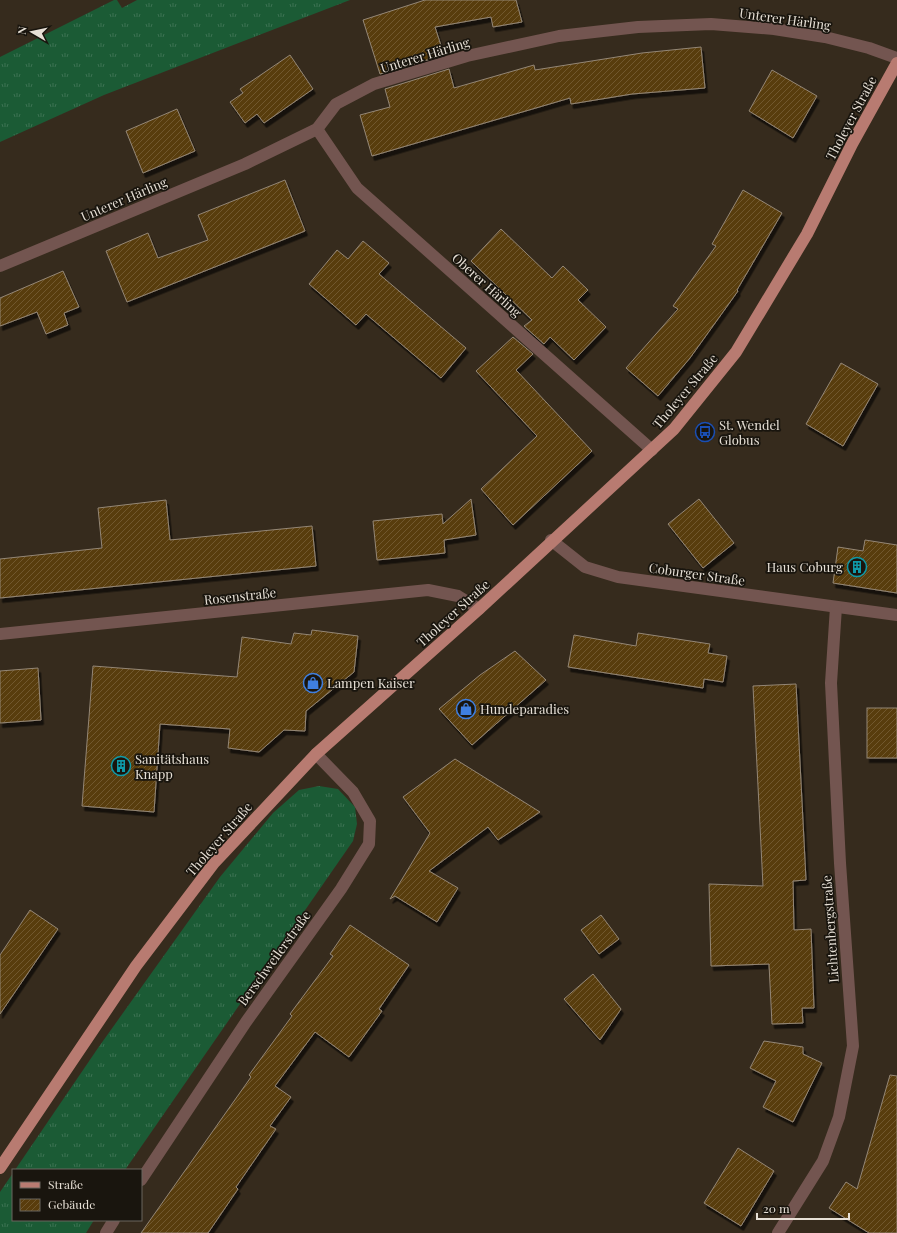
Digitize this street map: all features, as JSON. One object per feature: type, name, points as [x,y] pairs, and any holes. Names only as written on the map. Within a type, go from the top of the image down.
[{"type":"main road","name":"Tholeyer Straße","points":[[0,1168],[136,966],[209,869],[316,754],[479,609],[551,540],[652,450],[674,428],[736,352],[807,234],[852,144],[897,63]]},
{"type":"street","name":"Unterer Härling","points":[[0,266],[245,164],[317,129],[336,104],[374,84],[467,56],[566,35],[638,27],[711,24],[774,29],[825,37],[869,48],[897,58]]},
{"type":"street","name":"Oberer Härling","points":[[317,129],[356,188],[652,450]]},
{"type":"street","name":"Coburger Straße","points":[[551,540],[585,567],[618,577],[897,615]]},
{"type":"street","name":"Rosenstraße","points":[[0,634],[428,590],[458,596],[479,609]]},
{"type":"street","name":"Lichtenbergstraße","points":[[778,1233],[823,1161],[840,1117],[853,1046],[840,863],[831,683],[836,606]]},
{"type":"street","name":"Berschweilerstraße","points":[[142,1178],[246,1022],[341,889],[369,844],[370,821],[367,815],[353,792],[316,754]]},
{"type":"street","points":[[106,1233],[113,1221]]},
{"type":"green space","points":[[114,0],[117,0],[122,8],[137,0],[350,0],[104,95],[0,142],[0,57]]},
{"type":"green space","points":[[319,786],[338,789],[355,807],[357,824],[353,841],[126,1169],[16,1169],[98,1048],[220,877],[273,813],[299,790]]},
{"type":"green space","points":[[12,1174],[12,1221],[93,1221],[86,1233],[0,1233],[0,1192]]},
{"type":"building","points":[[425,0],[516,0],[522,22],[493,27],[491,17],[435,27],[444,55],[380,74],[363,20]]},
{"type":"building","points":[[701,47],[705,88],[632,94],[571,104],[570,98],[372,156],[360,115],[390,107],[385,89],[449,69],[454,88],[534,65],[535,70],[642,53]]},
{"type":"building","points":[[290,55],[313,89],[264,123],[257,114],[245,123],[230,102],[243,93],[240,89]]},
{"type":"building","points":[[772,70],[817,96],[793,138],[749,111]]},
{"type":"building","points":[[177,109],[195,151],[143,173],[126,131]]},
{"type":"building","points":[[285,180],[305,231],[127,302],[106,251],[148,233],[158,258],[208,240],[198,215]]},
{"type":"building","points":[[743,190],[782,213],[737,290],[738,291],[690,358],[658,396],[626,368],[678,309],[673,306],[716,246],[712,244]]},
{"type":"building","points":[[501,229],[552,278],[563,266],[588,290],[578,300],[606,327],[574,360],[550,337],[544,344],[524,326],[532,320],[471,261]]},
{"type":"building","points":[[363,241],[389,263],[379,274],[466,348],[441,378],[366,314],[356,325],[309,284],[337,250],[348,259]]},
{"type":"building","points":[[63,271],[79,307],[64,313],[68,325],[46,334],[37,312],[0,326],[0,298]]},
{"type":"building","points":[[513,337],[533,354],[516,370],[592,451],[513,525],[481,489],[537,436],[476,371]]},
{"type":"building","points":[[841,363],[878,384],[843,446],[806,424]]},
{"type":"building","points":[[471,499],[476,535],[444,540],[445,553],[377,560],[373,521],[442,514],[443,524]]},
{"type":"building","points":[[699,499],[734,543],[703,568],[668,524]]},
{"type":"building","points":[[166,500],[170,540],[312,526],[316,566],[0,598],[0,559],[102,548],[98,508]]},
{"type":"building","name":"Haus Coburg","points":[[865,540],[897,545],[897,593],[833,583],[838,547],[863,551]]},
{"type":"building","points":[[312,630],[358,636],[354,672],[306,711],[305,731],[284,730],[259,752],[228,748],[230,729],[160,724],[154,812],[82,806],[93,666],[237,677],[242,637],[291,644],[294,633],[311,635]]},
{"type":"building","points":[[638,633],[710,644],[708,653],[727,656],[723,682],[704,679],[703,688],[568,667],[574,635],[636,646]]},
{"type":"building","points":[[515,651],[546,680],[472,745],[439,709],[480,675]]},
{"type":"building","points":[[38,668],[41,720],[0,723],[0,671]]},
{"type":"building","points":[[796,684],[806,880],[793,881],[794,930],[811,929],[814,1008],[802,1008],[803,1023],[772,1024],[769,964],[711,966],[709,884],[763,886],[753,686]]},
{"type":"building","points":[[867,708],[897,708],[897,758],[867,758]]},
{"type":"building","points":[[455,759],[540,812],[498,840],[488,827],[429,871],[458,888],[437,922],[395,896],[390,899],[430,833],[403,797]]},
{"type":"building","points":[[30,910],[58,929],[0,1014],[0,955]]},
{"type":"building","points":[[601,915],[619,939],[599,954],[581,930]]},
{"type":"building","points":[[350,925],[409,965],[379,1009],[382,1011],[349,1057],[315,1032],[275,1086],[291,1097],[270,1126],[276,1129],[236,1187],[238,1189],[208,1233],[141,1233],[251,1077],[249,1075],[292,1016],[290,1014],[333,956],[330,954]]},
{"type":"building","points":[[593,974],[621,1009],[600,1040],[564,999]]},
{"type":"building","points":[[764,1041],[803,1047],[803,1054],[822,1063],[793,1122],[763,1107],[776,1081],[750,1068]]},
{"type":"building","points":[[890,1075],[897,1076],[897,1233],[869,1233],[829,1208],[846,1182],[857,1189]]},
{"type":"building","points":[[738,1148],[774,1171],[741,1226],[704,1203]]},
{"type":"place","name":"St. Wendel Globus","points":[[705,432]]},
{"type":"place","name":"Haus Coburg","points":[[857,567]]},
{"type":"place","name":"Lampen Kaiser","points":[[313,683]]},
{"type":"place","name":"Hundeparadies","points":[[466,709]]},
{"type":"place","name":"Sanitätshaus Knapp","points":[[121,766]]}]
